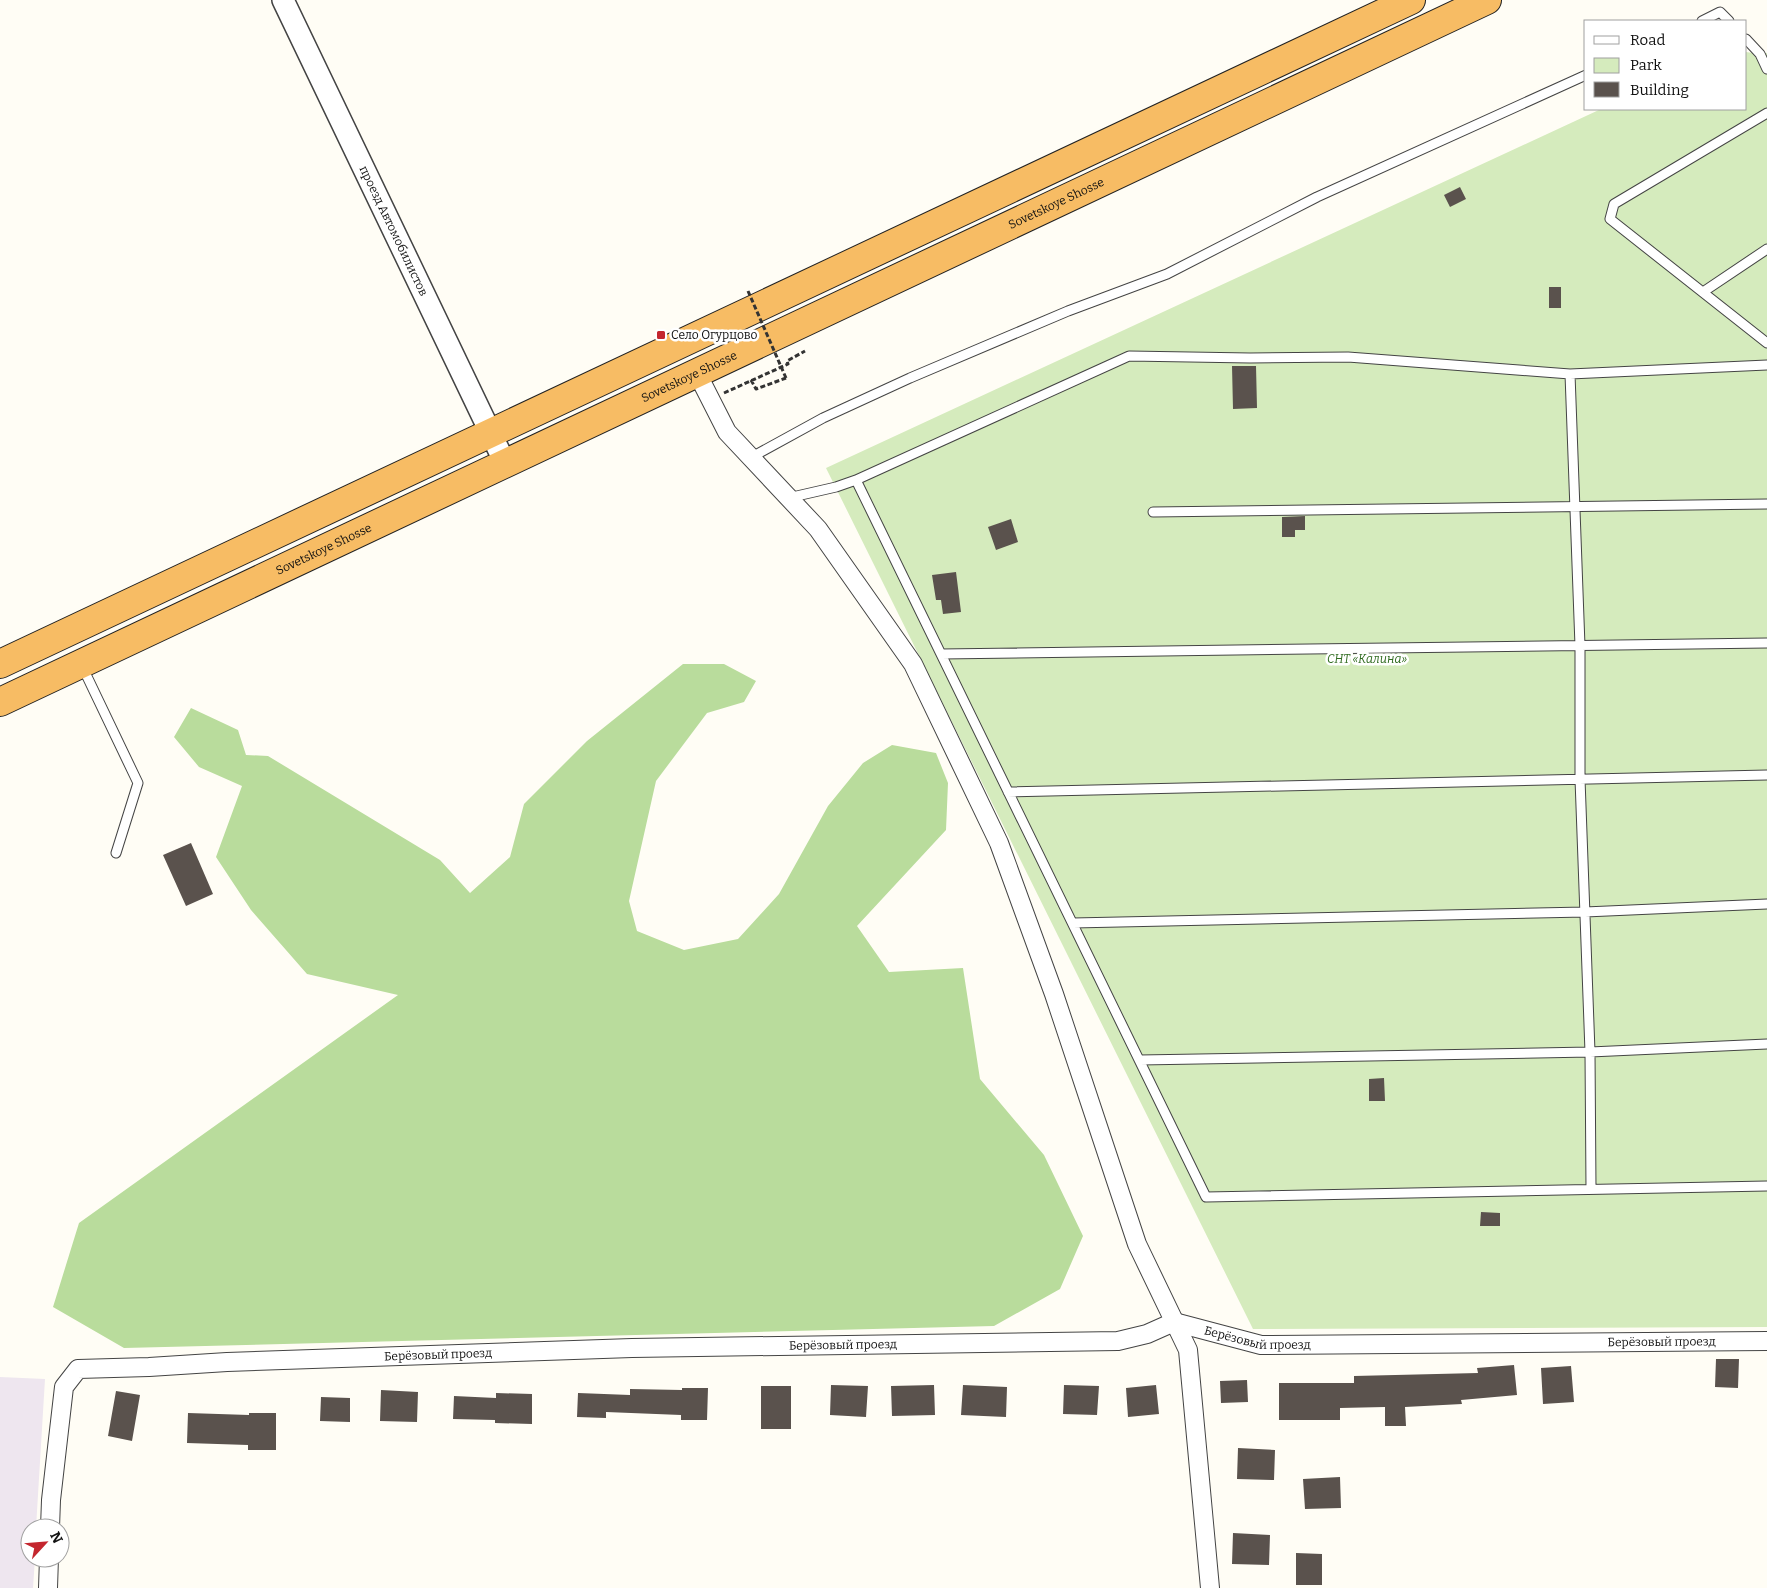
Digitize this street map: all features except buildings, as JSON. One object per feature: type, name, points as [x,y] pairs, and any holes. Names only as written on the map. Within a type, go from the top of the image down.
[{"type":"highway","points":[[0,664],[1411,0]]},
{"type":"highway","name":"Sovetskoye Shosse","points":[[0,702],[1487,0]]},
{"type":"street","name":"проезд Автомобилистов","points":[[283,0],[505,463]]},
{"type":"street","points":[[696,373],[727,432],[818,530],[913,664],[999,844],[1054,994],[1137,1244],[1188,1350],[1210,1588]]},
{"type":"street","name":"Берёзовый проезд","points":[[50,1518],[64,1387],[78,1369],[149,1368],[227,1362],[632,1348],[1118,1341],[1147,1334],[1174,1322],[1261,1345],[1767,1342]]},
{"type":"street","points":[[48,1588],[49,1568]]},
{"type":"lane","points":[[1704,20],[1720,12],[1728,20]]},
{"type":"lane","points":[[1747,40],[1767,63]]},
{"type":"lane","points":[[1760,54],[1767,69]]},
{"type":"lane","points":[[750,458],[823,418],[910,378],[1068,311],[1167,274],[1317,198],[1584,76]]},
{"type":"lane","points":[[1767,113],[1614,204],[1610,219],[1767,343]]},
{"type":"lane","points":[[1703,292],[1767,249]]},
{"type":"lane","points":[[788,498],[836,487],[856,480],[1128,356],[1348,357],[1570,374],[1767,365]]},
{"type":"lane","points":[[1570,374],[1580,646],[1580,779],[1590,1052],[1591,1189]]},
{"type":"lane","points":[[856,480],[1206,1197],[1767,1186]]},
{"type":"lane","points":[[1153,512],[1767,504]]},
{"type":"lane","points":[[941,654],[1767,643]]},
{"type":"lane","points":[[81,664],[138,783],[116,853]]},
{"type":"lane","points":[[1008,792],[1767,775]]},
{"type":"lane","points":[[1073,923],[1585,912],[1767,904]]},
{"type":"lane","points":[[1140,1060],[1590,1052],[1767,1044]]},
{"type":"path","points":[[748,291],[786,378],[756,389],[751,380]]},
{"type":"path","points":[[718,416],[719,397],[725,392],[788,364],[787,361],[805,351]]},
{"type":"shaded area","points":[[0,1377],[45,1379],[37,1518],[20,1518],[20,1568],[34,1568],[33,1588],[0,1588]]},
{"type":"green space","name":"СНТ «Калина»","points":[[1747,52],[1767,53],[1767,1327],[1253,1329],[826,468],[1599,110],[1747,110]]},
{"type":"green space","points":[[683,664],[724,664],[756,681],[744,702],[707,713],[656,781],[629,901],[637,931],[684,950],[738,939],[779,894],[828,806],[863,763],[892,745],[936,753],[948,783],[946,830],[857,926],[889,972],[963,968],[980,1079],[1044,1155],[1083,1236],[1060,1289],[994,1326],[124,1348],[53,1307],[79,1223],[398,995],[307,974],[251,910],[216,857],[242,786],[199,767],[174,737],[191,708],[238,730],[246,755],[268,756],[440,860],[470,893],[510,857],[524,804],[587,741]]},
{"type":"place","name":"Село Огурцово","points":[[661,335]]}]
